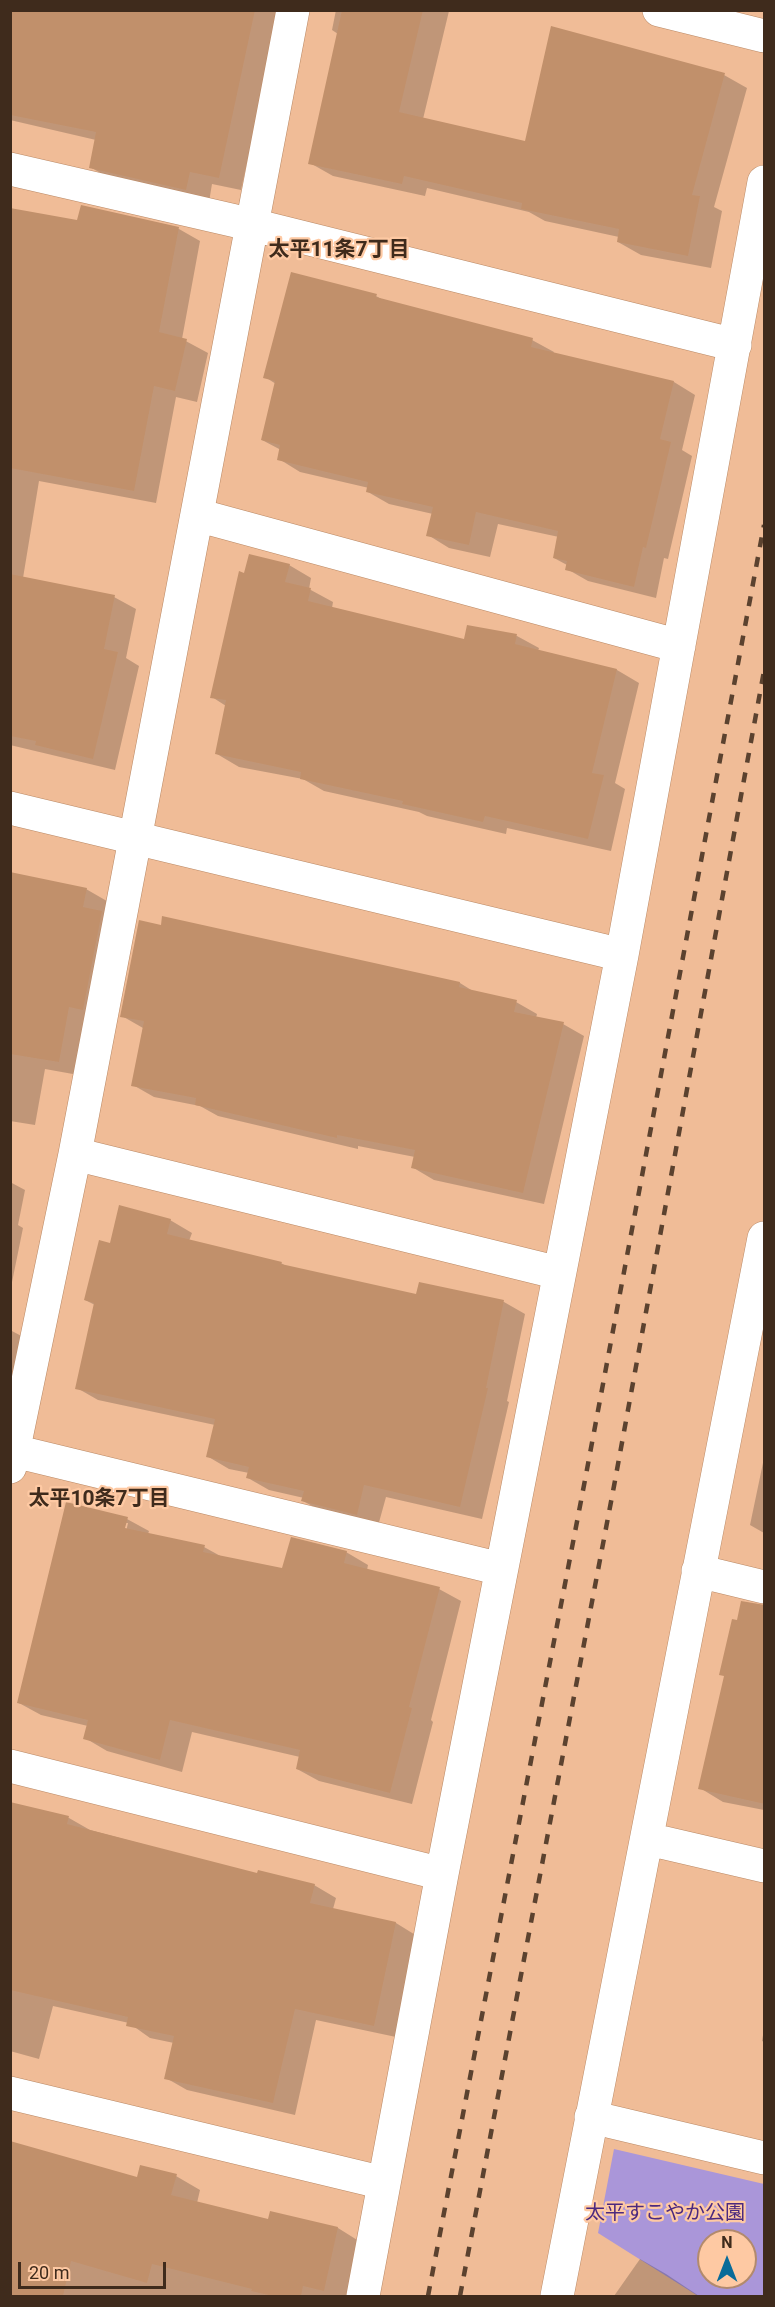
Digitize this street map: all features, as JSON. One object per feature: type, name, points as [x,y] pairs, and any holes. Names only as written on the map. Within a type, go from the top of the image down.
[{"type":"street","points":[[293,10],[75,1154],[12,1456],[501,1569]]},
{"type":"street","points":[[659,10],[765,36]]},
{"type":"street","points":[[10,169],[253,225],[735,345]]},
{"type":"street","points":[[363,2296],[442,1874],[622,955],[765,182]]},
{"type":"street","points":[[197,515],[679,646]]},
{"type":"street","points":[[10,808],[622,955]]},
{"type":"street","points":[[75,1154],[559,1273]]},
{"type":"street","points":[[557,2296],[591,2116],[648,1839],[698,1571],[758,1309],[765,1238]]},
{"type":"street","points":[[698,1571],[765,1587]]},
{"type":"street","points":[[10,1766],[442,1874]]},
{"type":"street","points":[[648,1839],[765,1866]]},
{"type":"street","points":[[10,2093],[384,2182]]},
{"type":"street","points":[[591,2116],[765,2158]]},
{"type":"green space","name":"太平すこやか公園","points":[[614,2149],[764,2184],[764,2296],[698,2296],[598,2233]]},
{"type":"building","points":[[10,10],[255,10],[219,178],[190,172],[186,190],[89,168],[96,132],[10,115]]},
{"type":"building","points":[[342,10],[423,10],[399,112],[525,141],[551,26],[725,73],[692,195],[700,196],[688,256],[617,242],[619,229],[521,209],[522,203],[404,176],[402,184],[308,164]]},
{"type":"building","points":[[81,205],[179,227],[159,332],[187,339],[175,391],[154,386],[134,491],[10,468],[10,208],[77,220]]},
{"type":"building","points":[[291,272],[533,338],[531,347],[674,381],[660,439],[671,442],[646,548],[643,547],[634,587],[565,570],[567,561],[553,558],[558,531],[476,512],[469,545],[426,536],[433,507],[366,492],[368,482],[277,460],[280,445],[261,440],[275,381],[263,378]]},
{"type":"building","points":[[249,554],[290,564],[285,582],[311,588],[308,601],[464,639],[467,625],[517,634],[515,644],[617,669],[592,773],[604,775],[588,839],[485,816],[483,822],[402,804],[403,801],[300,779],[301,772],[215,754],[226,700],[210,698],[239,571],[244,573]]},
{"type":"building","points":[[10,574],[115,595],[104,649],[118,652],[93,759],[35,745],[36,741],[10,736]]},
{"type":"building","points":[[10,872],[87,888],[83,907],[102,911],[83,1010],[69,1007],[59,1062],[10,1054]]},
{"type":"building","points":[[162,916],[460,982],[459,987],[517,1000],[514,1012],[564,1022],[523,1193],[411,1168],[415,1150],[337,1135],[337,1138],[195,1105],[196,1098],[131,1086],[144,1021],[120,1017],[139,920],[161,925]]},
{"type":"building","points":[[119,1205],[171,1219],[167,1234],[282,1262],[281,1264],[416,1294],[419,1282],[504,1300],[486,1388],[488,1388],[460,1507],[364,1485],[357,1515],[301,1501],[304,1491],[246,1478],[249,1467],[206,1457],[215,1419],[75,1389],[94,1303],[84,1300],[99,1240],[110,1243]]},
{"type":"building","points":[[66,1502],[128,1517],[125,1528],[205,1545],[203,1552],[282,1568],[291,1537],[347,1551],[344,1563],[440,1587],[409,1707],[412,1708],[390,1793],[296,1769],[300,1750],[170,1720],[160,1760],[83,1739],[88,1720],[17,1703]]},
{"type":"building","points":[[741,1601],[765,1605],[765,1804],[698,1789],[724,1676],[719,1675],[732,1619],[737,1620]]},
{"type":"building","points":[[10,1802],[69,1816],[67,1824],[257,1873],[258,1870],[315,1884],[310,1903],[396,1922],[374,2026],[295,2009],[273,2103],[164,2079],[174,2036],[126,2026],[128,2017],[10,1990]]},
{"type":"building","points":[[10,2141],[137,2177],[140,2165],[177,2174],[171,2195],[268,2219],[270,2211],[338,2227],[324,2291],[303,2286],[301,2296],[273,2296],[152,2264],[147,2283],[71,2261],[63,2296],[10,2296]]},
{"type":"railway","points":[[428,2296],[585,1480],[764,525]]},
{"type":"railway","points":[[460,2296],[614,1486],[764,671]]},
{"type":"district","name":"太平11条7丁目","points":[[339,251]]},
{"type":"district","name":"太平10条7丁目","points":[[99,1500]]}]
